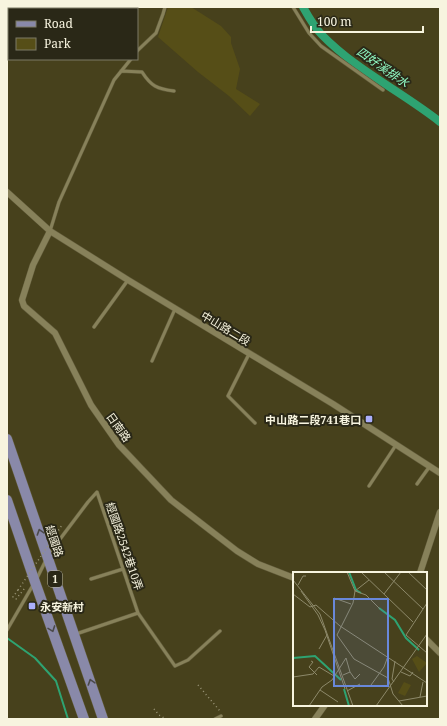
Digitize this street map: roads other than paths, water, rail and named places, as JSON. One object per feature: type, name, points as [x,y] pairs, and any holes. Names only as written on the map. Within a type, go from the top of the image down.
[{"type":"main road","name":"經國路","points":[[7,439],[103,719]]},
{"type":"main road","name":"1","points":[[7,500],[84,719]]},
{"type":"street","name":"中山路二段","points":[[7,192],[50,231],[175,309],[333,404],[440,473]]},
{"type":"street","name":"日南路","points":[[50,231],[33,265],[22,300],[24,306],[56,333],[91,405],[115,439],[141,469],[177,504],[237,551],[258,564],[293,578]]},
{"type":"street","points":[[420,572],[440,512]]},
{"type":"street","points":[[427,640],[440,653]]},
{"type":"street","points":[[315,719],[324,706]]},
{"type":"lane","points":[[139,46],[156,33],[165,7]]},
{"type":"lane","points":[[293,7],[309,33],[321,46],[383,90]]},
{"type":"lane","points":[[50,231],[59,202],[114,80],[130,60]]},
{"type":"lane","points":[[121,71],[142,72],[149,83],[161,89],[174,91]]},
{"type":"lane","points":[[94,327],[128,280]]},
{"type":"lane","points":[[152,361],[175,309]]},
{"type":"lane","points":[[249,354],[228,396],[255,423]]},
{"type":"lane","points":[[369,486],[396,445]]},
{"type":"lane","points":[[417,484],[430,466]]},
{"type":"lane","name":"經國路2542巷10弄","points":[[47,556],[97,492],[138,613],[175,666],[188,660],[220,631]]},
{"type":"lane","points":[[7,629],[35,582],[47,556]]},
{"type":"lane","points":[[91,579],[123,568]]},
{"type":"lane","points":[[75,634],[138,613]]},
{"type":"lane","points":[[215,719],[221,716]]},
{"type":"waterway","name":"四好溪排水","points":[[303,7],[317,29],[335,48],[364,70],[440,122]]},
{"type":"waterway","points":[[7,638],[35,658],[56,681],[68,719]]},
{"type":"place","name":"中山路二段741巷口","points":[[369,419]]},
{"type":"place","name":"永安新村","points":[[32,606]]}]
